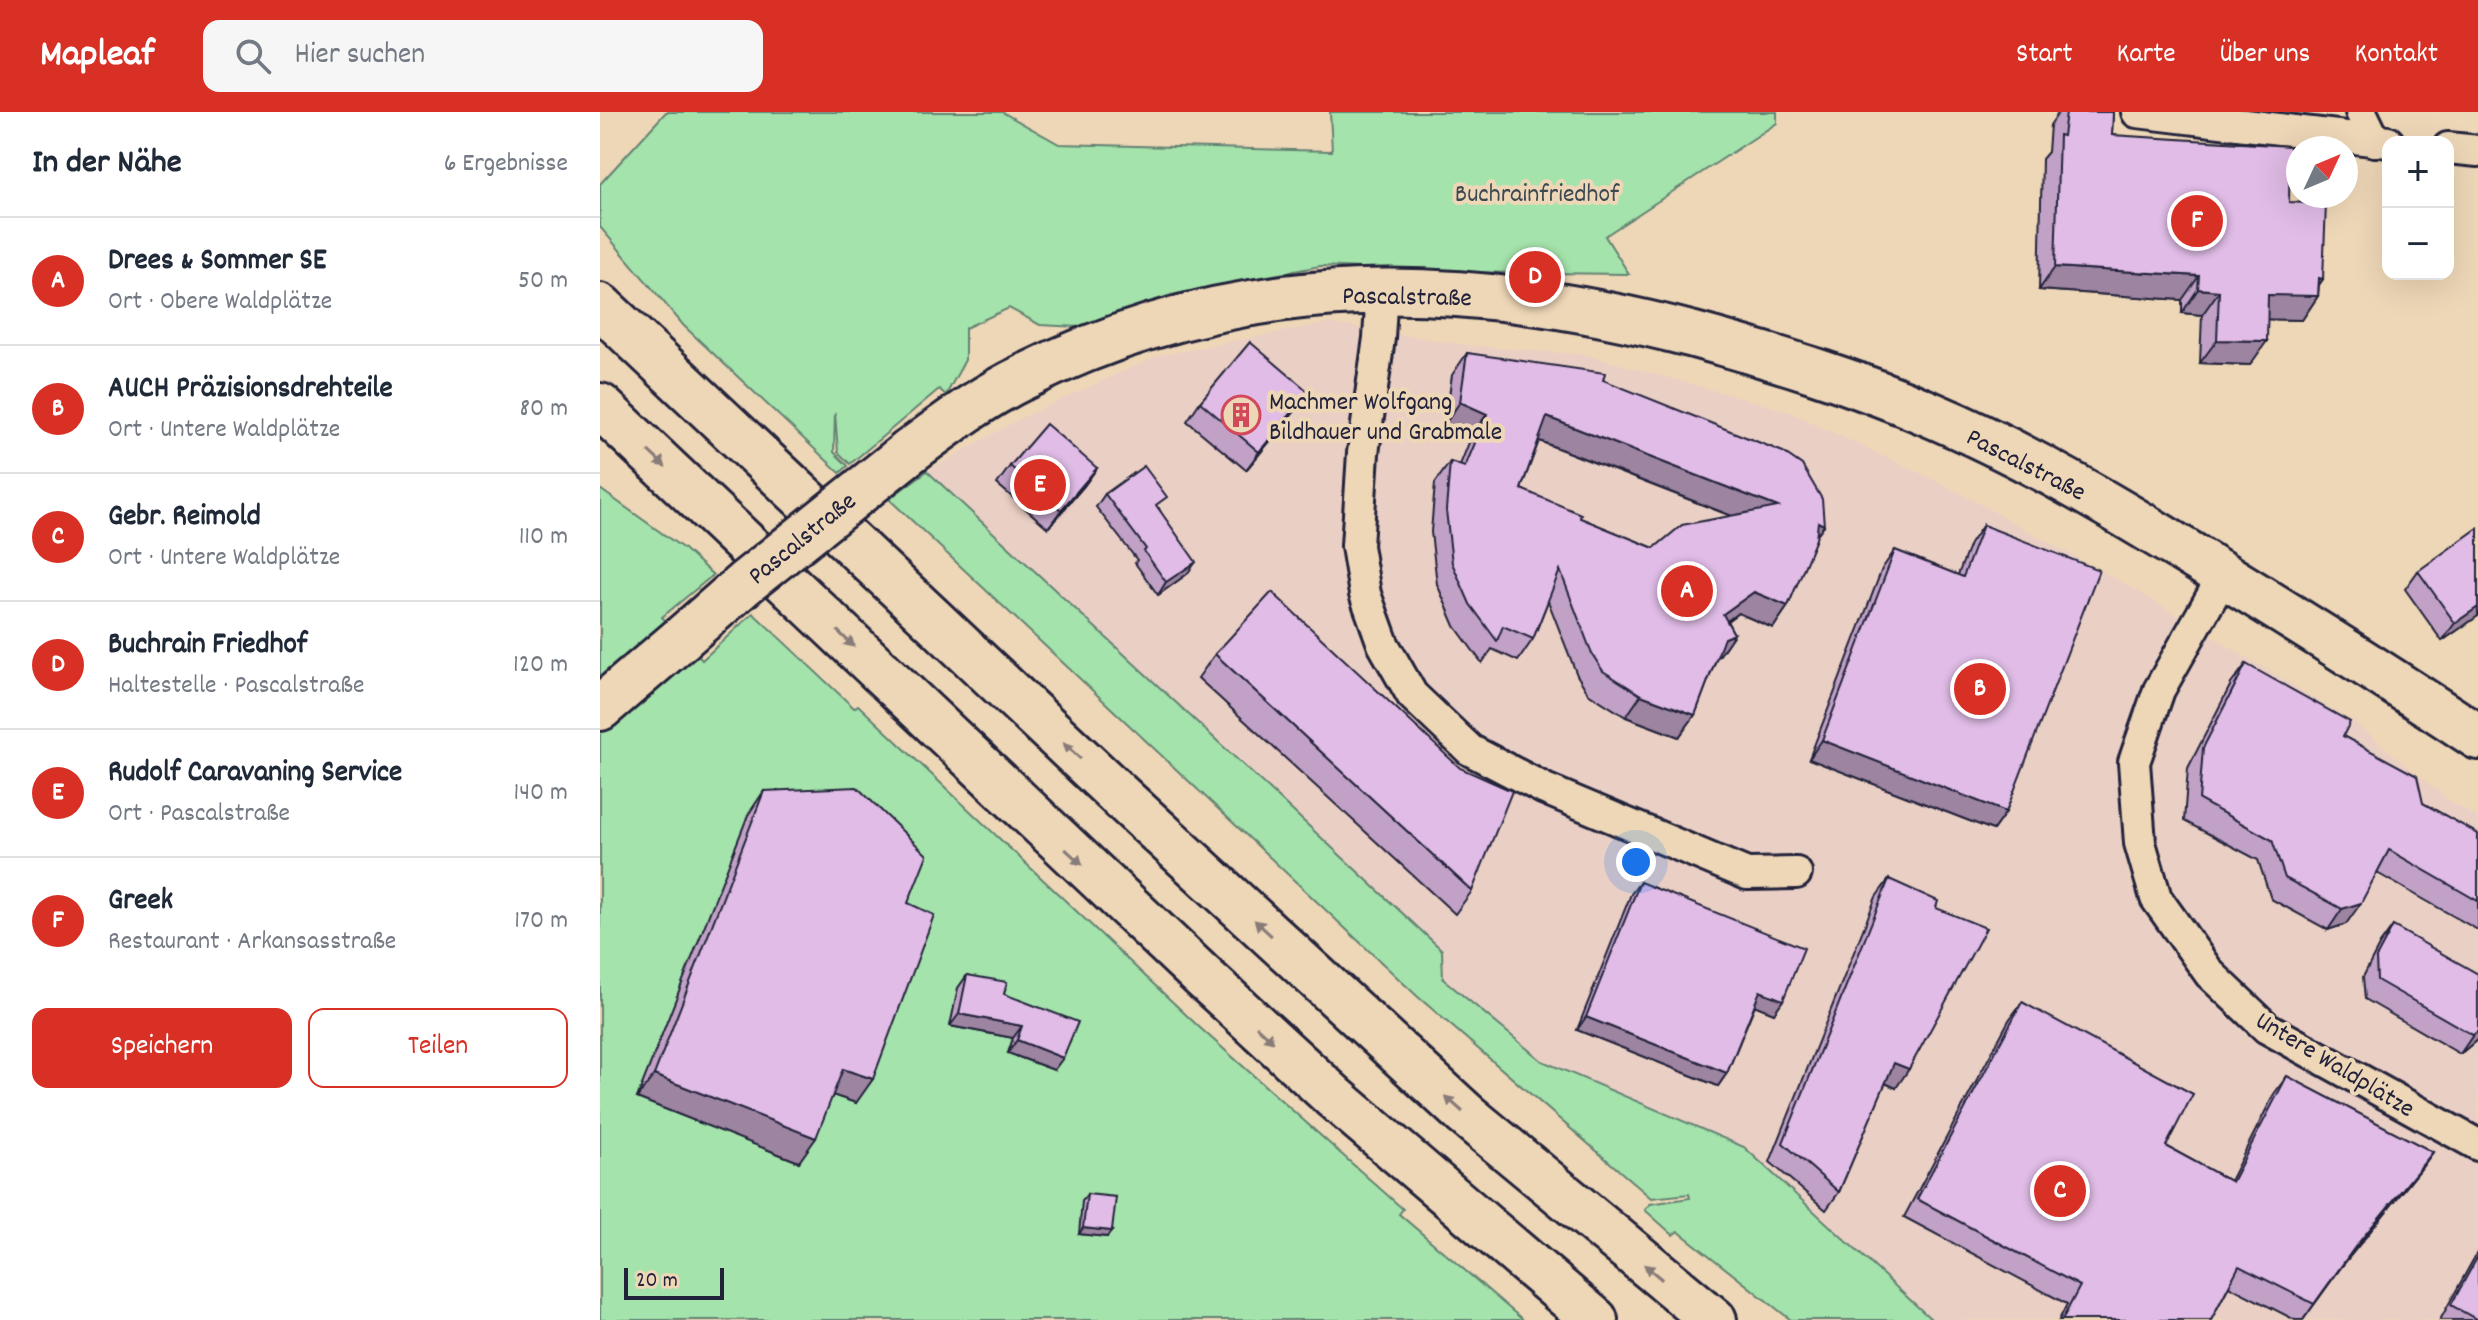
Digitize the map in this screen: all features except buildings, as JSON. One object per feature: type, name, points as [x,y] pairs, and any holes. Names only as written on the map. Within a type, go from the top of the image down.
[{"type":"main road","name":"Pascalstraße","points":[[600,708],[745,583],[909,452],[969,408],[1022,378],[1102,342],[1178,317],[1257,301],[1382,289],[1447,291],[1569,308],[1651,324],[1764,354],[1933,415],[2073,485],[2318,632],[2478,737]]},
{"type":"main road","points":[[600,306],[1122,798],[1465,1114],[1714,1320]]},
{"type":"main road","points":[[600,406],[1201,975],[1335,1098],[1595,1320]]},
{"type":"street","points":[[2137,112],[2381,142]]},
{"type":"street","points":[[2361,112],[2381,142]]},
{"type":"street","points":[[2454,149],[2478,151]]},
{"type":"street","points":[[1382,289],[1379,338],[1363,453],[1357,546],[1365,594],[1383,644],[1412,695],[1470,750],[1545,789],[1747,874],[1796,873]]},
{"type":"street","name":"Untere Waldplätze","points":[[2224,575],[2159,690],[2134,762],[2140,843],[2156,898],[2210,974],[2267,1028],[2478,1145]]},
{"type":"shaded area","points":[[1328,323],[1472,346],[1587,355],[1787,411],[1947,486],[2137,591],[2355,723],[2451,802],[2478,818],[2478,1320],[1932,1320],[1744,1147],[1542,1061],[1443,979],[1442,950],[927,471],[1023,417],[1157,356]]},
{"type":"green space","name":"Buchrainfriedhof","points":[[666,112],[1002,112],[1059,144],[1332,151],[1330,112],[1777,112],[1777,123],[1605,236],[1629,274],[1442,272],[1320,266],[1171,295],[1079,327],[1040,325],[1009,308],[965,328],[965,360],[946,395],[939,389],[850,464],[838,452],[835,413],[834,452],[848,466],[840,473],[684,326],[600,227],[600,184]]},
{"type":"green space","points":[[927,471],[1442,950],[1443,979],[1542,1061],[1744,1147],[1932,1320],[1791,1320],[1678,1231],[1673,1235],[1645,1210],[1650,1204],[1690,1198],[1689,1194],[1651,1198],[1417,996],[889,499]]},
{"type":"green space","points":[[600,489],[684,549],[713,575],[662,617],[702,660],[753,613],[854,708],[858,705],[1199,1027],[1403,1209],[1399,1214],[1523,1320],[600,1320]]},
{"type":"place","name":"Greek","points":[[2197,221]]},
{"type":"place","name":"Buchrain Friedhof","points":[[1535,277]]},
{"type":"place","name":"Machmer Wolfgang Bildhauer und Grabmale","points":[[1241,415]]},
{"type":"place","name":"Rudolf Caravaning Service","points":[[1040,485]]},
{"type":"place","name":"Drees & Sommer SE","points":[[1687,591]]},
{"type":"place","name":"AUCH Präzisionsdrehteile","points":[[1980,689]]},
{"type":"place","name":"Gebr. Reimold","points":[[2060,1191]]}]
